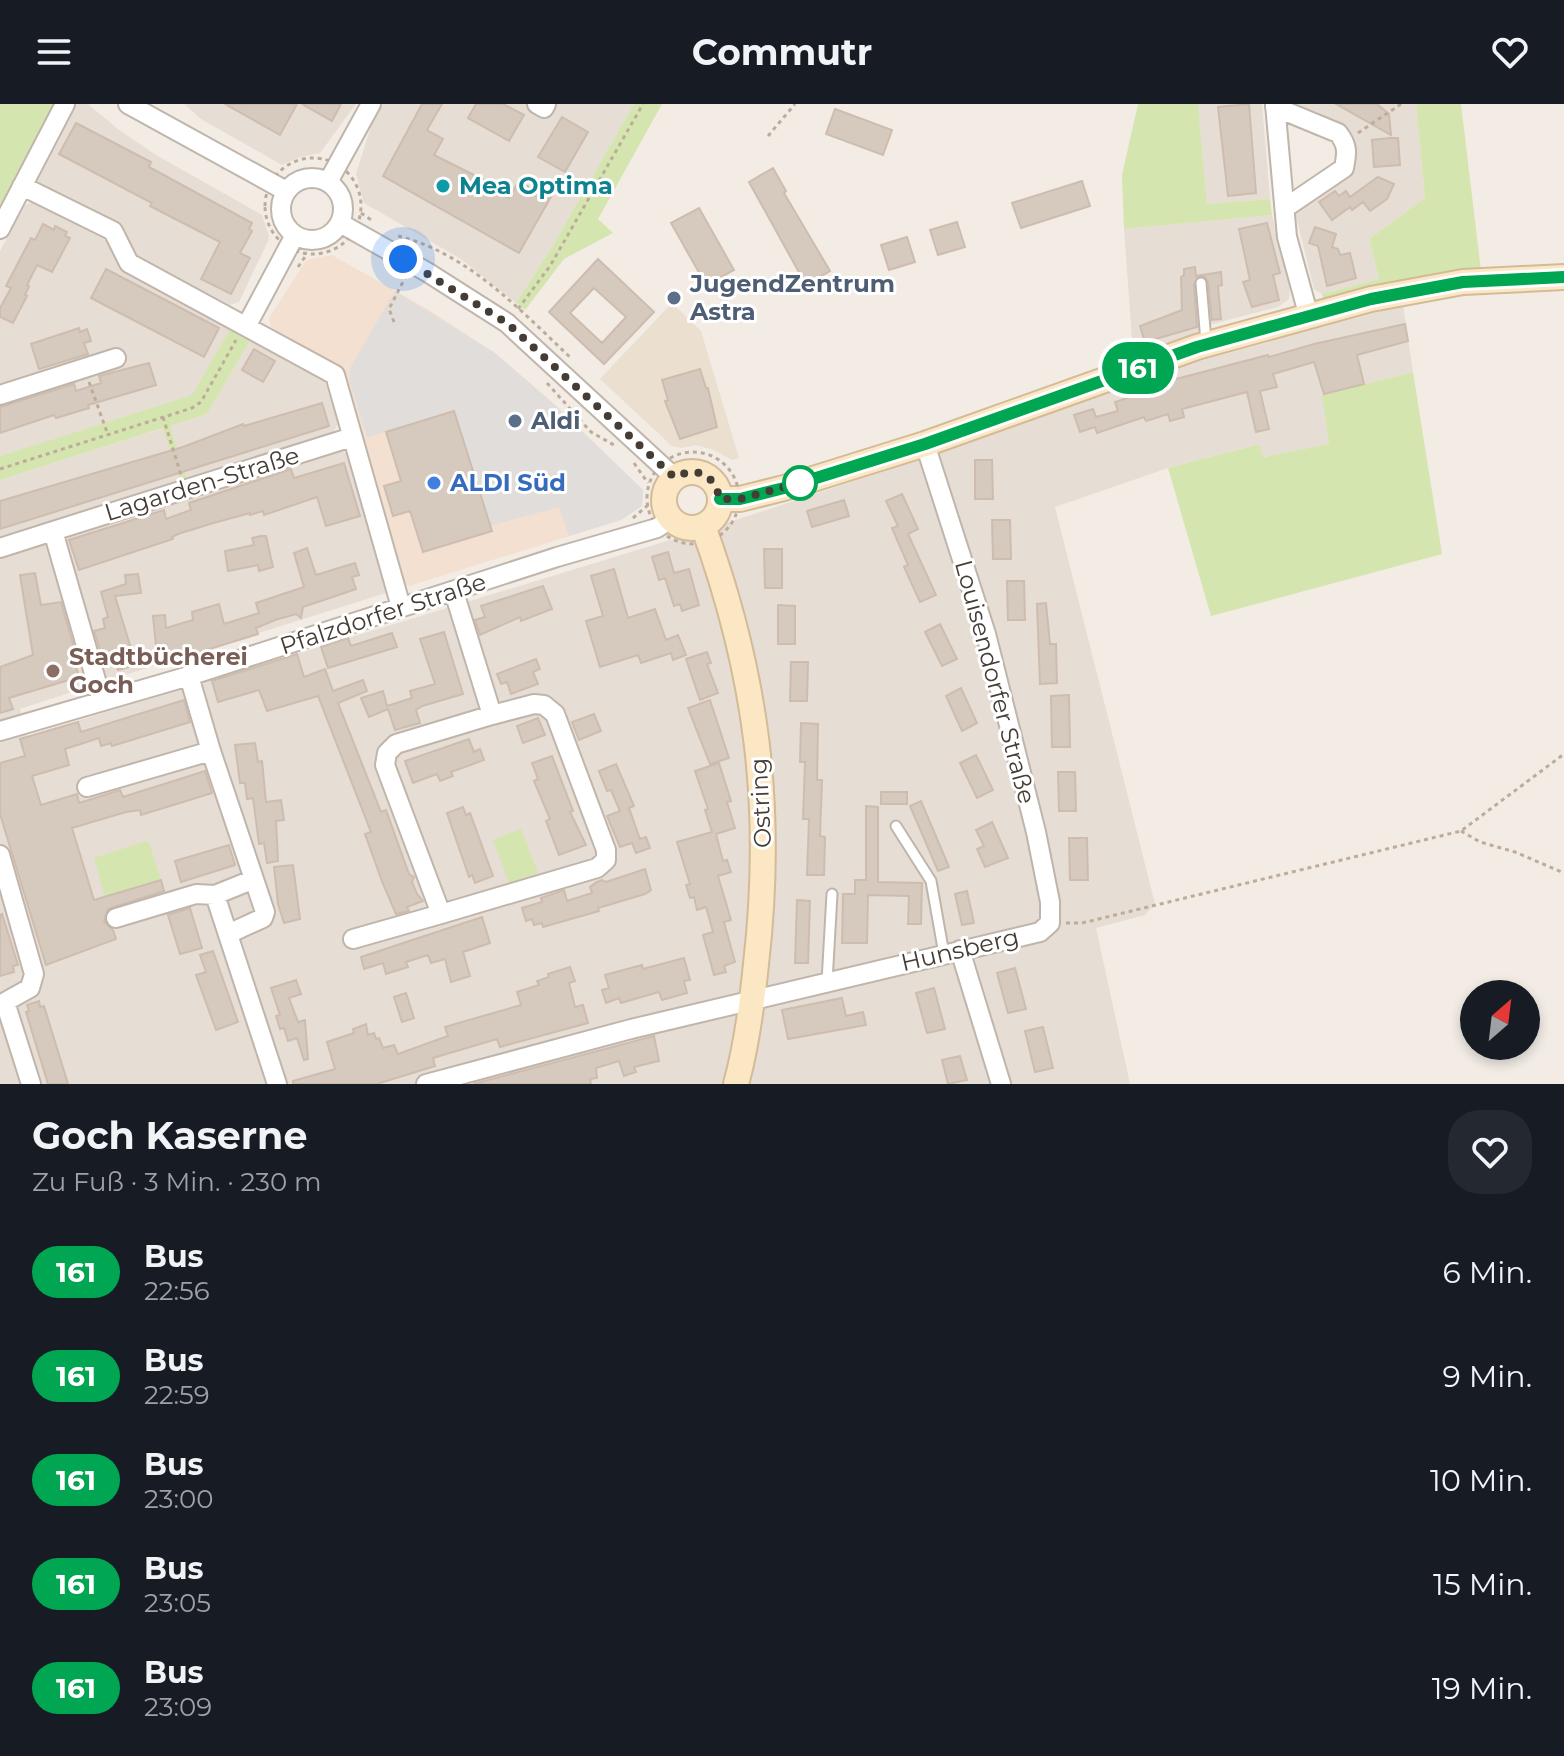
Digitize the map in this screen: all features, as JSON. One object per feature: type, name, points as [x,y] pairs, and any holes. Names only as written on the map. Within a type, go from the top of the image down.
[{"type":"street","points":[[0,229],[65,104]]},
{"type":"street","points":[[128,104],[279,187],[305,178],[328,182],[339,193],[347,227],[427,272],[507,323],[667,471],[697,471],[708,476],[730,499]]},
{"type":"street","points":[[328,182],[371,104]]},
{"type":"street","points":[[537,104],[544,108],[546,104]]},
{"type":"street","points":[[1285,208],[1344,168],[1347,152],[1345,141],[1338,133],[1275,105],[1287,237],[1309,317]]},
{"type":"street","points":[[22,186],[113,231],[129,263],[335,375],[401,607]]},
{"type":"street","points":[[247,325],[292,242],[282,215],[279,187]]},
{"type":"street","points":[[292,242],[320,239],[347,227]]},
{"type":"street","points":[[667,471],[664,524],[692,528],[706,534],[714,518],[730,499],[784,488],[925,444],[1206,345],[1371,299],[1463,282],[1564,277]]},
{"type":"street","points":[[0,395],[116,358]]},
{"type":"street","name":"Lagarden-Straße","points":[[0,548],[352,437]]},
{"type":"street","name":"Louisendorfer Straße","points":[[925,444],[986,634],[1036,832],[1050,902],[1050,923]]},
{"type":"street","name":"Pfalzdorfer Straße","points":[[0,731],[189,676],[664,524]]},
{"type":"street","points":[[53,531],[102,701]]},
{"type":"street","name":"Ostring","points":[[706,534],[739,642],[760,754],[765,851],[763,905],[753,1000],[736,1084]]},
{"type":"street","points":[[454,592],[492,715]]},
{"type":"street","points":[[189,676],[252,880],[265,912],[263,918],[228,934]]},
{"type":"street","points":[[353,939],[441,914],[597,868],[606,860],[606,850],[555,714],[544,705],[534,704],[492,715],[396,744],[387,753],[385,765],[441,914]]},
{"type":"street","points":[[87,787],[211,751]]},
{"type":"street","points":[[1,861],[34,974],[30,988],[2,1003],[31,1084]]},
{"type":"street","points":[[116,918],[196,894],[215,895],[252,880]]},
{"type":"street","points":[[215,895],[277,1084]]},
{"type":"street","name":"Hunsberg","points":[[426,1084],[753,1000],[1040,932],[1050,923]]},
{"type":"street","points":[[952,952],[1001,1084]]},
{"type":"lane","points":[[1201,283],[1206,345]]},
{"type":"lane","points":[[896,826],[931,881],[952,952]]},
{"type":"lane","points":[[827,982],[832,894]]},
{"type":"path","points":[[518,309],[550,266],[643,104]]},
{"type":"path","points":[[1345,141],[1401,104]]},
{"type":"path","points":[[768,136],[791,105]]},
{"type":"path","points":[[308,158],[337,164],[352,177],[360,194],[361,213],[347,227],[344,244],[327,252],[307,254],[292,242],[277,238],[269,226],[265,211],[266,195],[279,187],[281,170],[308,158]]},
{"type":"path","points":[[394,322],[389,309],[406,276]]},
{"type":"path","points":[[0,469],[201,402],[247,325]]},
{"type":"path","points":[[85,368],[108,435]]},
{"type":"path","points":[[543,377],[555,395],[591,432],[615,446]]},
{"type":"path","points":[[163,417],[186,489]]},
{"type":"path","points":[[634,463],[648,483],[648,514],[664,524],[669,539],[695,545],[706,534],[729,528],[736,517],[730,499],[737,482],[722,461],[699,451],[674,455],[667,471],[648,483]]},
{"type":"path","name":"Hunsberg","points":[[1050,923],[1082,923],[1426,842],[1461,831],[1564,754]]},
{"type":"path","points":[[1461,831],[1480,842],[1515,852],[1564,873]]},
{"type":"shaded area","points":[[70,104],[88,104],[156,155],[262,215],[268,241],[239,302],[230,305],[133,254],[31,181]]},
{"type":"shaded area","points":[[184,104],[356,104],[320,153],[282,165],[201,119]]},
{"type":"shaded area","points":[[382,104],[526,104],[548,117],[556,104],[634,104],[552,247],[516,303],[461,259],[364,203],[356,174],[373,120]]},
{"type":"shaded area","points":[[1198,104],[1262,104],[1270,199],[1207,204]]},
{"type":"shaded area","points":[[1290,104],[1416,104],[1425,198],[1369,239],[1379,279],[1322,294],[1314,289],[1295,212],[1356,167],[1354,137]]},
{"type":"shaded area","points":[[33,202],[106,240],[120,267],[232,326],[193,395],[0,456],[0,251],[25,205]]},
{"type":"shaded area","points":[[1272,215],[1290,288],[1289,299],[1278,307],[1209,325],[1209,330],[1133,353],[1124,229]]},
{"type":"shaded area","points":[[332,255],[429,310],[495,353],[554,404],[643,490],[642,506],[621,520],[409,586],[401,582],[339,367],[271,327],[269,318],[305,262]]},
{"type":"shaded area","name":"Aldi","points":[[395,291],[495,353],[554,404],[643,490],[642,506],[621,520],[569,536],[559,507],[490,526],[454,411],[367,437],[349,379],[351,366]]},
{"type":"shaded area","points":[[672,303],[701,331],[739,458],[732,460],[714,450],[695,445],[682,448],[672,446],[600,379]]},
{"type":"shaded area","points":[[1403,305],[1413,372],[1323,395],[1329,444],[1262,457],[1258,444],[1168,468],[1055,507],[1155,904],[1145,915],[1096,928],[1130,1084],[0,1084],[0,555],[40,543],[48,547],[88,679],[84,688],[20,709],[27,736],[739,519],[963,445],[1171,369]]},
{"type":"shaded area","points":[[252,337],[324,379],[338,424],[333,432],[187,478],[170,426],[207,414]]},
{"type":"shaded area","points":[[164,428],[179,480],[0,537],[0,480]]},
{"type":"shaded area","points":[[337,449],[346,453],[386,593],[109,680],[101,675],[60,543],[65,534]]},
{"type":"green space","points":[[0,104],[55,104],[0,213]]},
{"type":"green space","points":[[634,104],[662,104],[598,219],[613,233],[564,259],[525,310],[516,303],[552,247]]},
{"type":"green space","points":[[1138,104],[1198,104],[1207,204],[1270,199],[1272,215],[1124,229],[1122,175]]},
{"type":"green space","points":[[1416,104],[1461,104],[1481,271],[1564,265],[1564,270],[1325,305],[1322,294],[1379,279],[1369,239],[1425,198]]},
{"type":"green space","points":[[232,326],[252,337],[207,414],[170,426],[187,478],[179,480],[163,428],[0,480],[0,456],[192,395]]},
{"type":"green space","points":[[1413,372],[1442,554],[1211,616],[1168,468],[1259,444],[1263,457],[1329,444],[1322,395]]},
{"type":"green space","points":[[521,829],[538,873],[509,883],[493,840]]},
{"type":"green space","points":[[146,841],[161,880],[105,897],[94,858]]},
{"type":"building","points":[[225,104],[297,104],[280,135]]},
{"type":"building","points":[[302,104],[341,104],[332,121]]},
{"type":"building","name":"Mea Optima","points":[[422,104],[442,104],[427,130],[443,139],[434,155],[486,181],[484,184],[509,198],[519,181],[535,191],[538,187],[552,195],[519,253],[383,176]]},
{"type":"building","points":[[476,104],[503,104],[524,115],[509,141],[468,118]]},
{"type":"building","points":[[1249,104],[1256,193],[1228,196],[1218,107]]},
{"type":"building","points":[[1336,104],[1377,104],[1389,114],[1391,135]]},
{"type":"building","points":[[835,109],[892,130],[883,155],[826,134]]},
{"type":"building","points":[[562,117],[588,132],[565,172],[538,157]]},
{"type":"building","points":[[76,123],[151,162],[149,167],[252,223],[249,229],[252,231],[240,253],[250,258],[231,294],[201,279],[220,242],[59,154]]},
{"type":"building","points":[[1398,138],[1400,165],[1374,167],[1372,140]]},
{"type":"building","points":[[773,168],[786,191],[784,193],[830,271],[806,285],[749,182]]},
{"type":"building","points":[[1378,177],[1394,184],[1387,199],[1370,211],[1363,202],[1332,220],[1319,202],[1335,191],[1339,196],[1346,191],[1350,197]]},
{"type":"building","points":[[1082,181],[1090,206],[1021,228],[1012,203]]},
{"type":"building","points":[[699,208],[734,270],[706,285],[671,223]]},
{"type":"building","points":[[957,222],[965,247],[938,255],[930,230]]},
{"type":"building","points":[[1267,223],[1280,273],[1273,275],[1279,300],[1252,307],[1243,282],[1250,280],[1239,229]]},
{"type":"building","points":[[43,224],[67,232],[65,236],[70,238],[52,272],[37,265],[27,285],[27,296],[13,323],[0,317],[0,308],[11,288],[6,286],[31,238],[35,240]]},
{"type":"building","points":[[1315,227],[1336,234],[1332,247],[1338,249],[1340,255],[1350,253],[1356,278],[1327,286],[1318,246],[1309,243]]},
{"type":"building","points":[[907,237],[915,262],[889,270],[881,245]]},
{"type":"building","points":[[598,259],[654,312],[604,364],[549,312]],"holes":[[[594,288],[626,317],[602,343],[570,313]]]},
{"type":"building","points":[[1195,267],[1196,276],[1221,272],[1222,285],[1218,286],[1221,319],[1212,320],[1208,282],[1200,276],[1194,284],[1197,327],[1145,342],[1140,326],[1182,310],[1181,277],[1184,269]]},
{"type":"building","points":[[106,269],[219,328],[204,357],[91,298]]},
{"type":"building","points":[[1405,324],[1408,341],[1357,355],[1364,384],[1324,394],[1314,362],[1273,374],[1277,387],[1260,391],[1269,429],[1256,432],[1247,392],[1182,409],[1184,417],[1170,421],[1168,414],[1146,421],[1144,417],[1097,433],[1095,427],[1080,432],[1074,415],[1093,409],[1096,417],[1118,411],[1115,402],[1153,389],[1153,385]]},
{"type":"building","points":[[79,328],[80,332],[87,329],[91,341],[84,343],[88,354],[39,369],[31,344]]},
{"type":"building","points":[[254,349],[275,361],[263,382],[242,370]]},
{"type":"building","points":[[149,363],[156,385],[0,433],[0,407],[74,384],[76,391],[101,383],[99,376]]},
{"type":"building","points":[[700,369],[717,427],[680,439],[665,401],[668,400],[662,380]]},
{"type":"building","points":[[322,403],[329,426],[0,529],[0,501],[183,447],[243,424]]},
{"type":"building","name":"ALDI Süd","points":[[454,411],[492,531],[423,552],[410,511],[393,516],[384,486],[401,481],[386,432]]},
{"type":"building","points":[[975,460],[992,460],[993,499],[975,499]]},
{"type":"building","points":[[344,463],[360,516],[326,526],[317,497],[264,515],[263,511],[250,513],[210,524],[79,570],[69,540],[164,510],[166,519],[191,510],[189,503],[291,469],[294,478]]},
{"type":"building","points":[[902,494],[918,529],[908,534],[936,595],[920,602],[904,567],[908,565],[892,528],[898,526],[886,501]]},
{"type":"building","points":[[844,500],[849,516],[812,527],[807,511]]},
{"type":"building","points":[[992,520],[1010,520],[1011,559],[993,559]]},
{"type":"building","points":[[266,536],[273,567],[259,571],[258,565],[228,571],[225,551],[254,545],[252,538]]},
{"type":"building","points":[[307,548],[316,575],[355,563],[359,575],[352,577],[356,589],[303,607],[301,618],[296,614],[275,620],[256,628],[258,634],[161,664],[153,616],[165,615],[166,628],[193,620],[192,612],[219,604],[224,624],[259,613],[256,603],[304,587],[294,553]]},
{"type":"building","points":[[764,549],[782,549],[782,588],[765,588]]},
{"type":"building","points":[[668,552],[674,573],[689,569],[699,605],[682,611],[680,604],[674,606],[665,578],[659,580],[652,557]]},
{"type":"building","points":[[614,569],[628,618],[655,609],[666,640],[678,635],[686,655],[673,660],[671,653],[641,663],[638,655],[600,667],[586,621],[603,616],[591,576]]},
{"type":"building","points":[[35,573],[41,605],[61,602],[79,677],[9,698],[13,709],[0,713],[0,667],[33,655],[20,575]]},
{"type":"building","points":[[138,574],[141,593],[115,596],[136,665],[118,670],[116,662],[105,665],[94,631],[105,628],[103,619],[108,617],[101,592],[126,584],[125,575]]},
{"type":"building","points":[[1007,581],[1024,581],[1025,620],[1008,620]]},
{"type":"building","points":[[543,586],[552,609],[521,621],[520,617],[480,635],[475,620],[485,617],[481,606]]},
{"type":"building","points":[[1046,603],[1050,644],[1056,644],[1057,683],[1040,684],[1037,604]]},
{"type":"building","points":[[778,605],[795,606],[795,644],[778,644]]},
{"type":"building","points":[[940,624],[957,659],[942,666],[925,632]]},
{"type":"building","points":[[444,632],[463,694],[422,706],[416,710],[420,723],[395,730],[388,709],[369,717],[361,698],[383,691],[387,706],[412,698],[410,691],[435,684],[420,639]]},
{"type":"building","points":[[392,633],[397,647],[328,668],[321,647],[348,638],[351,646]]},
{"type":"building","points":[[707,652],[711,663],[707,664],[718,693],[700,700],[686,659]]},
{"type":"building","points":[[297,654],[304,677],[325,669],[333,691],[363,680],[367,691],[338,703],[381,812],[386,810],[409,874],[414,877],[412,882],[423,901],[407,907],[409,911],[396,914],[383,884],[365,834],[371,832],[318,696],[267,711],[259,690],[218,702],[212,681]]},
{"type":"building","points":[[536,659],[540,669],[533,672],[538,684],[511,694],[507,682],[501,684],[497,674]]},
{"type":"building","points":[[791,662],[808,662],[807,701],[790,701]]},
{"type":"building","points":[[961,688],[977,723],[962,731],[946,696]]},
{"type":"building","points":[[1069,695],[1070,747],[1052,747],[1051,696]]},
{"type":"building","points":[[184,700],[190,722],[112,746],[111,743],[101,746],[99,738],[65,749],[69,765],[32,776],[41,805],[77,794],[79,803],[120,790],[123,797],[205,771],[212,793],[141,815],[140,810],[126,812],[72,828],[94,900],[161,880],[164,891],[108,909],[104,921],[113,930],[116,939],[46,965],[0,814],[0,763],[25,756],[20,739],[78,722],[81,732]]},
{"type":"building","points":[[710,700],[729,758],[710,764],[688,708]]},
{"type":"building","points":[[594,714],[601,731],[579,740],[572,722]]},
{"type":"building","points":[[538,718],[545,735],[523,743],[517,726]]},
{"type":"building","points":[[801,723],[818,724],[817,780],[822,780],[820,836],[825,837],[824,875],[807,875],[809,819],[803,819],[805,762],[800,762]]},
{"type":"building","points":[[469,739],[474,752],[480,749],[484,760],[451,772],[453,776],[440,781],[437,774],[413,783],[405,761]]},
{"type":"building","points":[[255,743],[258,762],[262,761],[266,802],[281,800],[284,820],[276,821],[278,861],[267,863],[264,843],[259,844],[253,798],[247,799],[245,783],[240,783],[235,745]]},
{"type":"building","points":[[976,755],[993,790],[977,798],[960,763]]},
{"type":"building","points":[[552,756],[573,811],[570,812],[586,845],[559,855],[546,821],[550,819],[534,781],[538,779],[532,763]]},
{"type":"building","points":[[719,763],[731,801],[727,802],[735,828],[716,834],[723,861],[727,860],[731,872],[718,876],[731,920],[724,922],[735,962],[724,966],[726,972],[714,975],[703,935],[713,932],[706,907],[697,910],[694,897],[690,898],[686,885],[690,884],[677,842],[712,832],[695,771]]},
{"type":"building","points":[[616,764],[634,806],[629,808],[640,839],[646,837],[650,848],[636,853],[632,843],[620,847],[607,816],[620,811],[599,771]]},
{"type":"building","points":[[1058,772],[1075,772],[1076,811],[1059,811]]},
{"type":"building","points":[[881,792],[907,792],[907,804],[881,804]]},
{"type":"building","points":[[921,801],[949,867],[938,871],[910,806]]},
{"type":"building","points":[[866,806],[878,807],[878,882],[922,883],[921,924],[908,924],[909,896],[868,895],[867,943],[842,943],[843,894],[855,894],[855,880],[866,880]]},
{"type":"building","points":[[463,807],[466,815],[470,813],[493,876],[475,883],[472,875],[469,877],[447,813]]},
{"type":"building","points":[[992,822],[1008,858],[985,867],[977,849],[984,846],[976,830]]},
{"type":"building","points":[[1069,838],[1087,838],[1088,880],[1070,880]]},
{"type":"building","points":[[229,845],[235,865],[181,882],[175,861]]},
{"type":"building","points":[[293,865],[300,919],[284,923],[278,904],[274,867]]},
{"type":"building","points":[[645,869],[651,890],[645,894],[543,927],[542,923],[534,925],[532,919],[526,921],[522,908],[542,902],[541,898],[564,890],[567,901],[592,893],[590,887],[597,882]]},
{"type":"building","points":[[967,891],[974,923],[962,925],[955,894]]},
{"type":"building","points":[[797,900],[810,901],[808,963],[795,963]]},
{"type":"building","points":[[190,908],[202,948],[180,954],[168,915]]},
{"type":"building","points":[[0,915],[18,965],[13,966],[14,972],[0,976]]},
{"type":"building","points":[[482,917],[490,943],[463,952],[470,976],[451,982],[445,959],[431,963],[428,955],[406,962],[408,967],[386,974],[383,963],[364,969],[361,957]]},
{"type":"building","points":[[213,951],[238,1022],[216,1030],[196,975],[206,972],[200,955]]},
{"type":"building","points":[[684,958],[690,980],[684,981],[687,993],[662,1000],[659,992],[621,1003],[619,998],[606,1003],[602,990],[609,988],[605,975]]},
{"type":"building","points":[[570,967],[575,981],[569,983],[575,1007],[583,1005],[588,1023],[500,1047],[497,1039],[433,1058],[435,1066],[377,1084],[293,1084],[293,1081],[335,1069],[327,1042],[354,1033],[353,1029],[366,1024],[368,1035],[374,1033],[383,1048],[394,1045],[398,1054],[448,1036],[445,1027],[521,1005],[517,992],[539,985],[537,981],[549,977],[548,974]]},
{"type":"building","points":[[1015,968],[1026,1009],[1008,1013],[997,973]]},
{"type":"building","points":[[296,980],[301,994],[289,998],[298,1022],[305,1020],[308,1059],[304,1060],[297,1038],[288,1041],[284,1028],[280,1029],[276,1016],[280,1015],[271,988]]},
{"type":"building","points":[[934,988],[945,1029],[927,1033],[916,993]]},
{"type":"building","points":[[406,993],[414,1018],[402,1022],[394,997]]},
{"type":"building","points":[[842,998],[846,1016],[863,1012],[866,1025],[788,1039],[782,1010]]},
{"type":"building","points":[[39,1001],[40,1007],[44,1006],[68,1084],[48,1084],[26,1012],[29,1011],[27,1005]]},
{"type":"building","points":[[1043,1027],[1053,1068],[1035,1072],[1025,1031]]},
{"type":"building","points":[[654,1036],[659,1061],[634,1067],[636,1072],[624,1076],[619,1061],[596,1068],[597,1078],[590,1079],[591,1084],[473,1084]]},
{"type":"building","points":[[960,1056],[967,1080],[948,1084],[942,1060]]},
{"type":"bus line","name":"161","points":[[720,499],[740,499],[784,488],[925,444],[1197,347],[1371,299],[1463,282],[1564,277]]},
{"type":"place","name":"Mea Optima","points":[[443,186]]},
{"type":"place","name":"JugendZentrum Astra","points":[[674,298]]},
{"type":"place","name":"Aldi","points":[[515,421]]},
{"type":"place","name":"ALDI Süd","points":[[434,483]]},
{"type":"place","name":"Stadtbücherei Goch","points":[[53,671]]},
{"type":"route","points":[[403,259],[507,323],[674,477],[697,471],[708,476],[716,485],[720,499],[740,499],[803,482],[800,483]]}]
